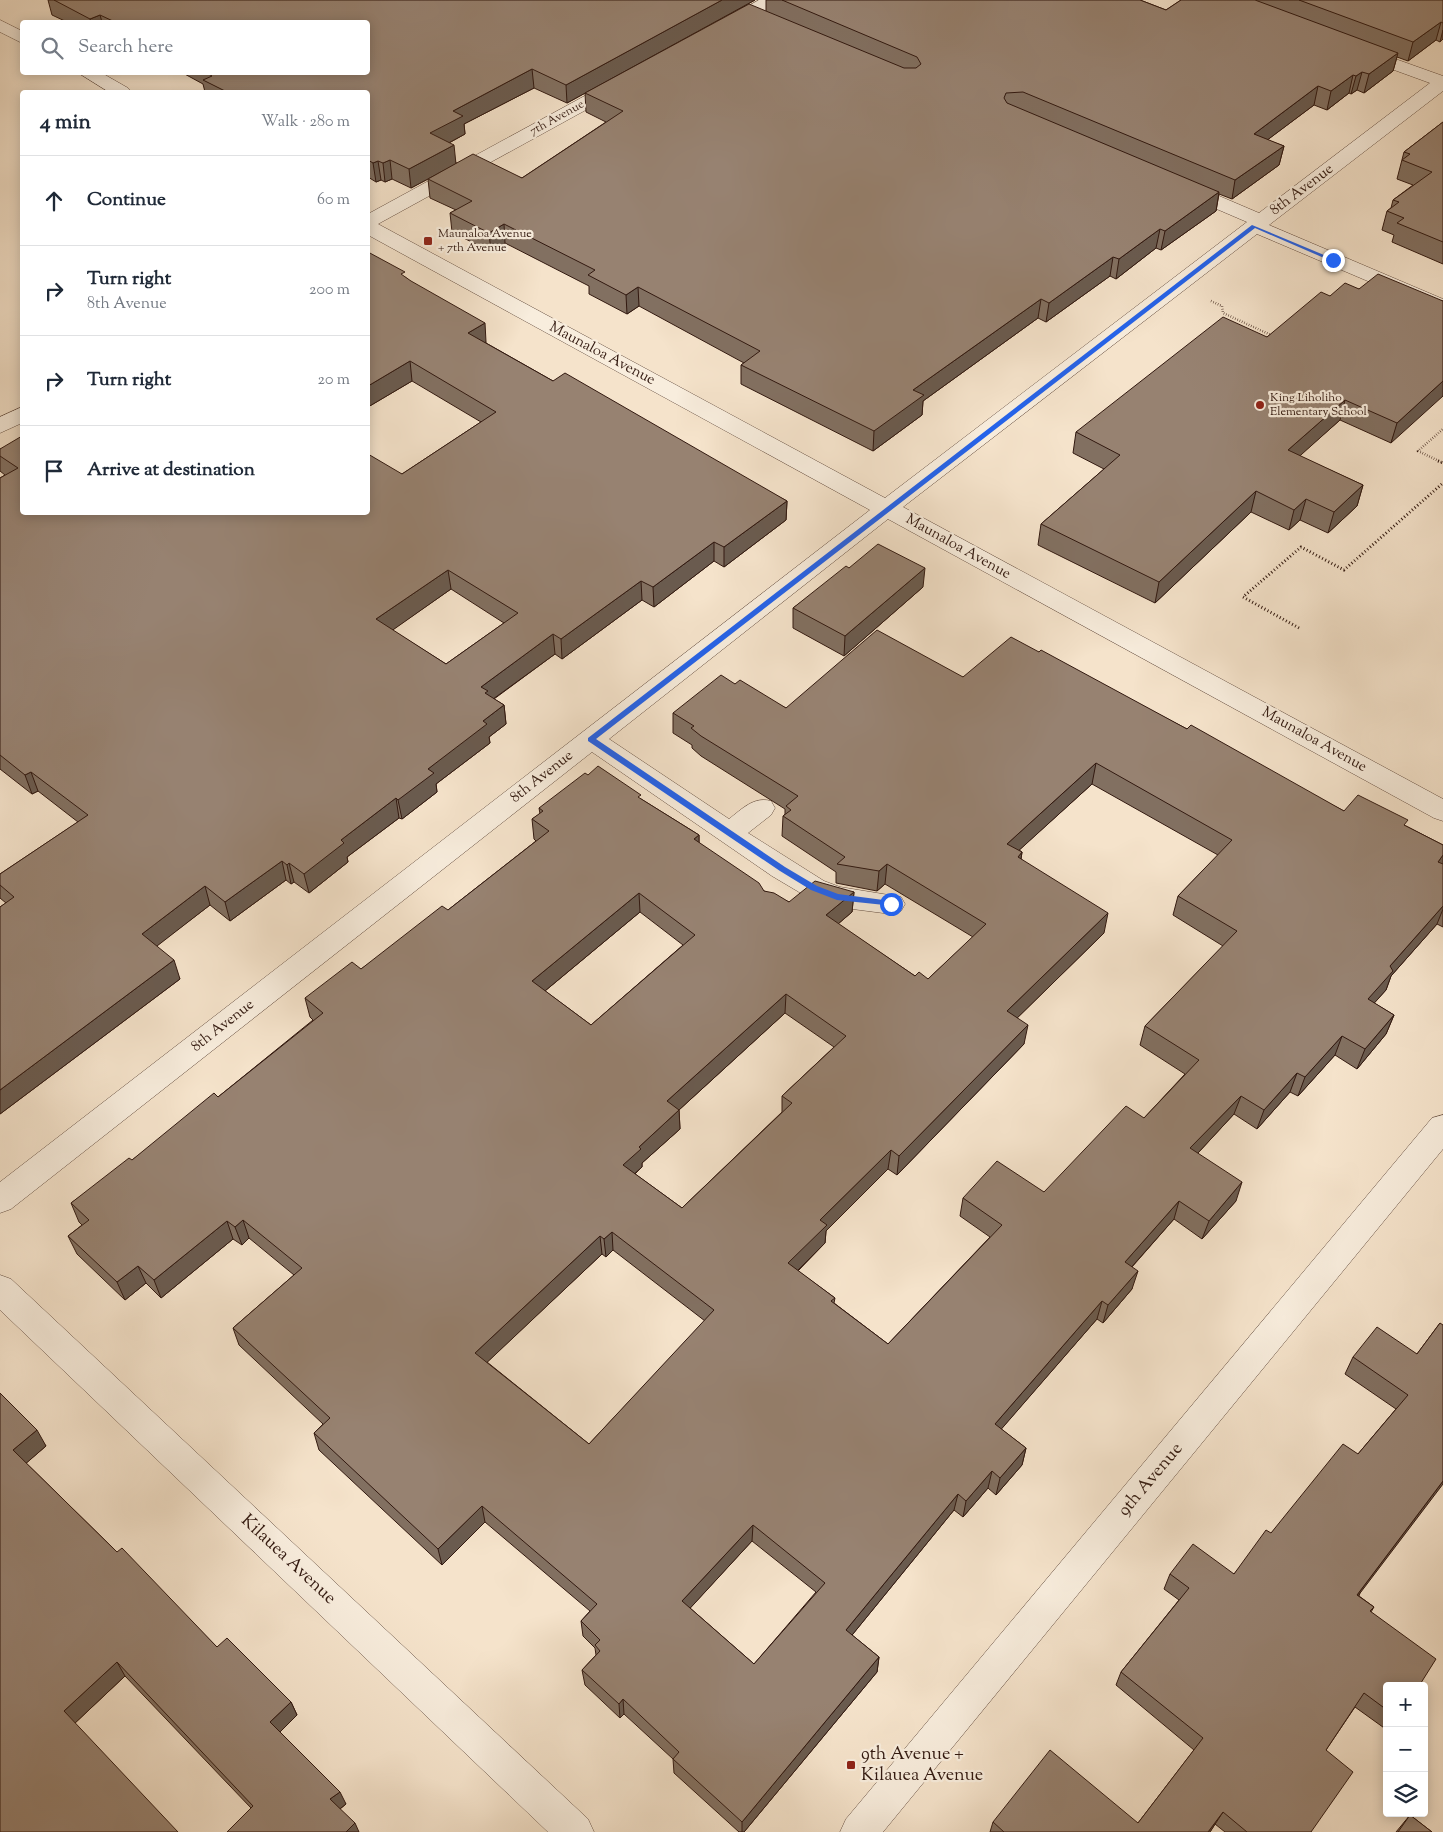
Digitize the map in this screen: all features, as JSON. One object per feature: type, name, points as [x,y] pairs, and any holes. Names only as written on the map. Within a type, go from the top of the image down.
[{"type":"street","points":[[706,37],[772,0]]},
{"type":"street","points":[[749,13],[770,22]]},
{"type":"street","points":[[0,25],[20,37]]},
{"type":"street","points":[[1346,46],[1443,82]]},
{"type":"street","points":[[91,75],[118,90]]},
{"type":"street","name":"7th Avenue","points":[[370,221],[636,75]]},
{"type":"street","name":"8th Avenue","points":[[0,1200],[887,508],[1443,82]]},
{"type":"street","points":[[1168,182],[1443,307]]},
{"type":"street","name":"Maunaloa Avenue","points":[[370,228],[1443,811]]},
{"type":"street","points":[[0,426],[20,415]]},
{"type":"street","points":[[591,740],[729,833],[791,888],[837,897],[891,904]]},
{"type":"street","points":[[729,833],[762,808]]},
{"type":"street","name":"9th Avenue","points":[[859,1832],[1443,1128]]},
{"type":"street","name":"Kilauea Avenue","points":[[0,1289],[575,1832]]},
{"type":"path","points":[[1209,300],[1222,306],[1223,313],[1282,340]]},
{"type":"path","points":[[1443,429],[1418,451],[1443,463]]},
{"type":"path","points":[[1299,628],[1243,597],[1301,547],[1344,570],[1443,483]]},
{"type":"building","points":[[54,0],[722,0],[566,85],[532,69],[453,111],[463,116],[430,133],[454,145],[409,169],[390,160],[383,163],[370,161],[370,90],[223,90],[203,80],[212,76],[210,75],[370,75],[370,20],[111,20],[100,15],[90,19]]},
{"type":"building","points":[[782,0],[1140,0],[1166,10],[1181,0],[1255,0],[1398,53],[1369,74],[1362,72],[1356,76],[1353,75],[1331,91],[1318,86],[1254,134],[1284,146],[1235,180],[1023,92],[1006,93],[1004,98],[1007,103],[1219,192],[1165,231],[1160,229],[1119,259],[1113,257],[1049,303],[1041,299],[913,390],[924,395],[874,431],[741,365],[760,351],[638,287],[626,295],[588,275],[595,270],[504,224],[489,233],[450,213],[472,201],[428,179],[473,154],[522,178],[623,111],[585,93],[749,4],[904,68],[916,68],[921,64],[917,57]]},
{"type":"building","points":[[1299,0],[1443,0],[1443,23],[1441,22],[1413,42]]},
{"type":"building","points":[[1443,122],[1443,242],[1397,223],[1404,218],[1387,211],[1399,202],[1393,200],[1432,172],[1402,160],[1410,154],[1404,152]]},
{"type":"building","points":[[370,253],[405,272],[401,274],[411,281],[485,323],[468,333],[553,381],[565,373],[787,501],[724,547],[714,542],[653,587],[641,581],[561,639],[553,634],[481,687],[488,691],[485,693],[504,705],[483,721],[487,724],[428,769],[434,773],[398,800],[396,798],[341,840],[344,843],[304,874],[289,863],[287,865],[282,861],[225,902],[205,886],[142,934],[174,960],[0,1090],[0,907],[14,897],[0,885],[0,874],[88,815],[31,772],[25,775],[0,755],[0,478],[18,468],[0,456],[0,449],[20,437],[20,515],[370,515],[370,455],[402,474],[496,412],[410,361],[370,385]],"holes":[[[448,570],[518,613],[446,664],[376,619]]]},
{"type":"building","points":[[1378,274],[1443,301],[1443,381],[1397,423],[1345,400],[1288,450],[1363,485],[1334,512],[1306,499],[1294,510],[1256,491],[1159,582],[1041,524],[1120,455],[1076,432],[1223,317],[1267,337],[1321,292],[1330,296],[1345,283],[1359,289]]},
{"type":"building","points":[[878,544],[925,568],[845,636],[793,608],[846,566],[849,568]]},
{"type":"building","points":[[877,630],[963,677],[1011,637],[1039,652],[1041,650],[1187,729],[1191,725],[1344,811],[1358,795],[1408,820],[1404,825],[1443,845],[1443,855],[1438,862],[1443,864],[1443,906],[1390,966],[1393,971],[1368,999],[1394,1015],[1365,1049],[1342,1036],[1305,1077],[1297,1073],[1264,1110],[1241,1096],[1190,1148],[1242,1182],[1209,1221],[1179,1201],[1125,1262],[1138,1271],[1108,1305],[1102,1301],[995,1424],[1026,1448],[1000,1478],[992,1471],[966,1501],[958,1494],[846,1630],[879,1657],[742,1822],[673,1759],[679,1752],[623,1699],[619,1704],[582,1670],[600,1651],[595,1645],[600,1640],[581,1621],[597,1604],[482,1506],[438,1549],[314,1433],[330,1418],[233,1328],[302,1268],[243,1220],[235,1227],[227,1221],[154,1280],[138,1266],[117,1282],[68,1236],[89,1220],[71,1203],[129,1158],[132,1160],[214,1093],[218,1097],[323,1013],[305,998],[352,962],[361,969],[442,906],[448,910],[549,831],[532,819],[543,811],[539,808],[585,773],[588,775],[598,766],[641,795],[638,797],[699,835],[694,839],[759,883],[764,891],[774,893],[789,902],[815,881],[854,892],[826,915],[915,976],[919,972],[928,979],[986,924],[887,864],[879,871],[837,864],[845,857],[783,816],[791,810],[786,806],[798,796],[701,736],[691,728],[694,726],[673,713],[721,675],[735,684],[740,680],[786,708]],"holes":[[[1096,763],[1232,840],[1178,896],[1237,931],[1145,1026],[1199,1060],[1144,1118],[1126,1106],[1044,1192],[997,1161],[963,1198],[1002,1225],[888,1344],[831,1301],[835,1298],[788,1263],[827,1225],[820,1220],[891,1150],[899,1156],[1028,1025],[1007,1011],[1108,913],[1018,857],[1022,852],[1007,844]],[[639,893],[695,935],[591,1025],[532,981]],[[786,994],[846,1036],[782,1096],[792,1103],[682,1208],[623,1165],[641,1149],[639,1147],[679,1110],[667,1101]],[[612,1232],[714,1310],[589,1444],[475,1353],[600,1236],[604,1239]],[[753,1525],[825,1583],[754,1664],[682,1601]]]},
{"type":"building","points":[[1440,1323],[1443,1325],[1443,1481],[1357,1595],[1374,1607],[1370,1611],[1436,1659],[1422,1682],[1383,1682],[1383,1707],[1364,1693],[1326,1750],[1353,1772],[1311,1832],[1247,1832],[1223,1812],[1208,1832],[1004,1832],[993,1822],[1050,1750],[1138,1823],[1203,1738],[1121,1672],[1189,1588],[1170,1574],[1193,1544],[1234,1574],[1266,1530],[1271,1533],[1343,1444],[1358,1454],[1408,1395],[1353,1357],[1377,1327],[1417,1354]]},
{"type":"building","points":[[0,1393],[37,1430],[13,1450],[117,1552],[122,1548],[217,1647],[227,1638],[291,1702],[270,1722],[340,1792],[330,1799],[355,1823],[346,1832],[227,1832],[253,1806],[117,1662],[64,1711],[178,1832],[0,1832]]},
{"type":"building","points":[[1409,1817],[1413,1817],[1432,1832],[1398,1832]]},
{"type":"place","name":"Maunaloa Avenue + 7th Avenue","points":[[428,241]]},
{"type":"place","name":"King Liholiho Elementary School","points":[[1260,405]]},
{"type":"place","name":"9th Avenue + Kilauea Avenue","points":[[851,1765]]},
{"type":"route","points":[[891,904],[837,897],[814,888],[782,869],[591,740],[887,508],[1254,226],[1333,260]]}]
